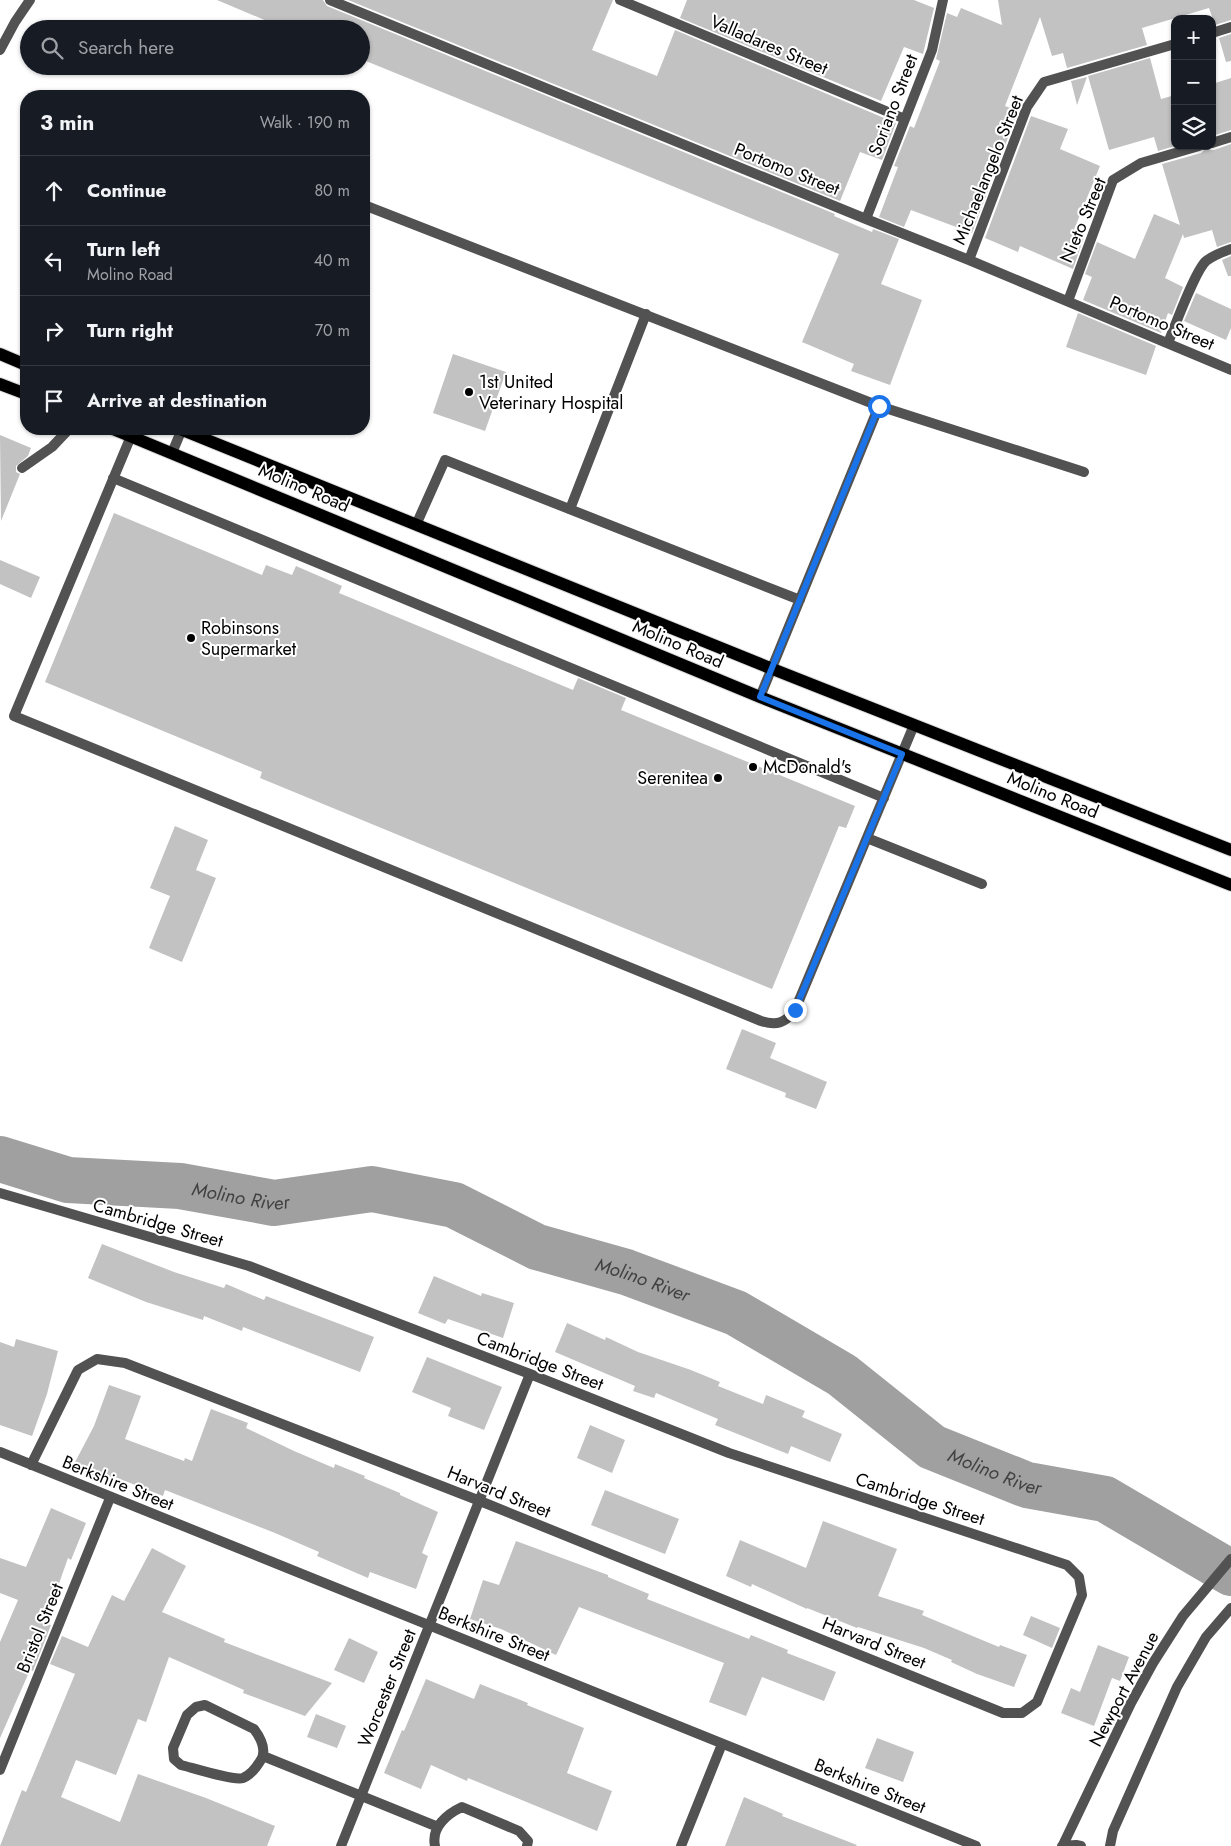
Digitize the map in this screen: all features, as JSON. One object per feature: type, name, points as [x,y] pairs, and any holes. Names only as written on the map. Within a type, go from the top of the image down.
[{"type":"main road","points":[[0,354],[20,362]]},
{"type":"main road","points":[[0,384],[20,392]]},
{"type":"main road","name":"Molino Road","points":[[138,435],[172,453],[760,697],[1231,885]]},
{"type":"main road","name":"Molino Road","points":[[196,435],[770,668],[1231,850]]},
{"type":"street","points":[[0,50],[15,22],[30,0]]},
{"type":"street","name":"Portomo Street","points":[[330,0],[969,260],[1231,370]]},
{"type":"street","name":"Valladares Street","points":[[620,0],[905,120]]},
{"type":"street","name":"Soriano Street","points":[[866,219],[932,50],[943,0]]},
{"type":"street","points":[[1216,32],[1231,27]]},
{"type":"street","name":"Michaelangelo Street","points":[[969,260],[1027,107],[1044,82],[1171,45]]},
{"type":"street","points":[[1216,141],[1231,137]]},
{"type":"street","name":"Nieto Street","points":[[1068,301],[1113,180],[1141,163],[1185,150]]},
{"type":"street","points":[[370,207],[879,406],[1084,472]]},
{"type":"street","points":[[1168,343],[1205,262],[1231,249]]},
{"type":"street","points":[[570,509],[646,314]]},
{"type":"street","points":[[760,697],[770,668],[800,600],[879,406]]},
{"type":"street","points":[[22,468],[52,446],[63,435]]},
{"type":"street","points":[[131,435],[14,716],[770,1024],[780,1024],[789,1018],[795,1010],[914,724]]},
{"type":"street","points":[[172,453],[179,435]]},
{"type":"street","points":[[416,525],[444,460],[800,600]]},
{"type":"street","points":[[113,478],[884,798]]},
{"type":"street","points":[[867,838],[982,884]]},
{"type":"street","name":"Cambridge Street","points":[[0,1193],[248,1266],[530,1374],[729,1453],[1066,1565],[1079,1577],[1082,1595],[1037,1702],[1022,1713],[1003,1713]]},
{"type":"street","name":"Harvard Street","points":[[31,1465],[78,1370],[97,1359],[125,1363],[480,1501],[1003,1713]]},
{"type":"street","name":"Worcester Street","points":[[341,1846],[530,1374]]},
{"type":"street","name":"Berkshire Street","points":[[0,1452],[976,1846]]},
{"type":"street","name":"Bristol Street","points":[[0,1770],[110,1498]]},
{"type":"street","name":"Newport Avenue","points":[[1062,1846],[1131,1703],[1153,1664],[1183,1616],[1231,1559]]},
{"type":"street","points":[[1110,1846],[1113,1831],[1177,1687],[1206,1637],[1231,1608]]},
{"type":"street","points":[[205,1705],[254,1729],[263,1744],[263,1756],[251,1774],[238,1778],[181,1766],[174,1759],[173,1748],[187,1715],[196,1707],[205,1705]]},
{"type":"street","points":[[681,1846],[722,1744]]},
{"type":"street","points":[[263,1756],[438,1827]]},
{"type":"street","points":[[435,1846],[438,1827],[450,1813],[462,1807],[519,1830],[528,1841],[527,1846]]},
{"type":"street","points":[[1062,1846],[1076,1844],[1081,1846]]},
{"type":"building","points":[[217,0],[323,0],[327,6],[361,20],[265,20]]},
{"type":"building","points":[[348,0],[613,0],[592,50],[657,76],[675,30],[896,123],[882,160],[860,152],[840,201]]},
{"type":"building","points":[[687,0],[914,0],[934,8],[923,54],[904,47],[881,101],[680,18]]},
{"type":"building","points":[[998,0],[1231,0],[1231,20],[1216,25],[1216,15],[1211,15],[1209,8],[1186,15],[1171,15],[1171,19],[1142,28],[1147,45],[1067,68],[1063,53],[1052,56],[1040,17],[1005,106],[1018,111],[972,233],[911,210],[904,227],[879,217],[898,167],[894,166],[910,126],[914,128],[940,61],[936,59],[947,13],[957,17],[961,8],[1002,25]]},
{"type":"building","points":[[370,24],[835,214],[834,216],[872,232],[873,229],[899,239],[881,284],[922,300],[890,385],[851,371],[854,364],[802,342],[839,254],[370,63]]},
{"type":"building","points":[[1231,34],[1231,61],[1226,62],[1219,38]]},
{"type":"building","points":[[1150,58],[1161,99],[1171,96],[1171,147],[1158,151],[1154,137],[1109,150],[1088,76]]},
{"type":"building","points":[[1087,77],[1077,105],[1071,81]]},
{"type":"building","points":[[1231,78],[1231,130],[1216,135],[1216,105],[1216,83]]},
{"type":"building","points":[[1031,116],[1068,129],[1060,149],[1100,166],[1073,232],[1084,237],[1073,269],[1020,246],[1018,252],[985,238]]},
{"type":"building","points":[[1231,144],[1231,242],[1217,247],[1212,230],[1184,238],[1183,234],[1165,278],[1183,287],[1172,315],[1168,313],[1161,333],[1083,300],[1092,277],[1085,274],[1097,242],[1135,259],[1154,214],[1180,225],[1162,164],[1201,153],[1204,150],[1216,149]]},
{"type":"building","points":[[1231,256],[1231,276],[1228,276],[1222,260]]},
{"type":"building","points":[[1196,293],[1231,309],[1231,328],[1226,340],[1184,321]]},
{"type":"building","points":[[1078,313],[1156,346],[1146,375],[1066,347]]},
{"type":"building","name":"1st United Veterinary Hospital","points":[[453,354],[506,372],[485,431],[433,413]]},
{"type":"building","points":[[0,435],[31,448],[28,456],[16,466],[16,472],[20,474],[1,521]]},
{"type":"building","points":[[114,513],[262,575],[266,565],[292,575],[296,566],[342,586],[339,593],[573,690],[578,678],[626,698],[621,710],[855,806],[846,828],[839,826],[772,989],[260,778],[262,772],[45,682]]},
{"type":"building","points":[[0,560],[40,577],[31,598],[0,584]]},
{"type":"building","points":[[175,826],[208,840],[196,870],[216,878],[182,962],[149,948],[170,896],[150,888]]},
{"type":"building","points":[[742,1029],[776,1043],[770,1058],[827,1082],[816,1109],[785,1097],[786,1093],[726,1069]]},
{"type":"building","points":[[102,1244],[174,1272],[224,1288],[226,1284],[264,1300],[266,1296],[374,1337],[360,1372],[243,1327],[242,1331],[204,1316],[203,1320],[146,1302],[88,1278]]},
{"type":"building","points":[[434,1276],[481,1296],[482,1293],[514,1303],[503,1338],[448,1319],[445,1324],[418,1313]]},
{"type":"building","points":[[567,1323],[605,1340],[606,1337],[638,1352],[691,1370],[720,1382],[718,1386],[763,1404],[766,1395],[805,1411],[802,1417],[842,1434],[830,1462],[791,1446],[788,1454],[715,1425],[718,1419],[656,1393],[654,1398],[633,1391],[635,1386],[555,1352]]},
{"type":"building","points":[[16,1339],[58,1351],[47,1394],[32,1436],[0,1425],[0,1342],[14,1347]]},
{"type":"building","points":[[427,1357],[502,1387],[484,1430],[448,1416],[451,1408],[412,1392]]},
{"type":"building","points":[[109,1385],[141,1396],[125,1439],[184,1461],[185,1458],[192,1461],[211,1409],[248,1423],[246,1428],[294,1451],[334,1468],[335,1464],[365,1476],[364,1478],[438,1512],[422,1553],[428,1556],[416,1589],[370,1572],[368,1578],[317,1556],[319,1552],[165,1490],[163,1496],[115,1477],[110,1486],[73,1466],[94,1426]]},
{"type":"building","points":[[590,1425],[625,1440],[612,1473],[577,1458]]},
{"type":"building","points":[[605,1490],[679,1519],[665,1554],[591,1525]]},
{"type":"building","points":[[51,1508],[86,1523],[71,1560],[68,1558],[45,1623],[51,1625],[33,1671],[30,1670],[0,1738],[0,1642],[18,1600],[0,1593],[0,1558],[26,1567]]},
{"type":"building","points":[[823,1521],[897,1549],[878,1596],[924,1611],[922,1615],[999,1647],[1000,1645],[1027,1655],[1014,1687],[977,1674],[951,1662],[952,1660],[924,1648],[857,1628],[807,1609],[752,1584],[751,1587],[726,1576],[740,1540],[806,1568]]},
{"type":"building","points":[[516,1541],[608,1575],[608,1577],[649,1594],[647,1599],[749,1639],[751,1635],[788,1650],[787,1653],[836,1672],[824,1701],[762,1677],[746,1716],[709,1702],[724,1663],[579,1607],[556,1655],[501,1629],[470,1619],[483,1580],[499,1585]]},
{"type":"building","points":[[152,1548],[186,1566],[162,1612],[225,1639],[224,1642],[332,1683],[305,1716],[243,1693],[244,1690],[169,1657],[146,1722],[138,1719],[116,1775],[76,1760],[61,1797],[120,1822],[138,1774],[206,1798],[275,1826],[267,1846],[0,1846],[22,1790],[26,1792],[75,1674],[50,1664],[62,1636],[88,1647],[112,1595],[124,1601]]},
{"type":"building","points":[[1031,1616],[1060,1628],[1052,1648],[1023,1635]]},
{"type":"building","points":[[349,1638],[378,1652],[364,1683],[334,1670]]},
{"type":"building","points":[[1098,1645],[1129,1657],[1120,1681],[1112,1678],[1094,1726],[1061,1713],[1071,1688],[1080,1692]]},
{"type":"building","points":[[426,1679],[474,1699],[480,1684],[584,1728],[567,1773],[612,1791],[597,1831],[468,1778],[467,1781],[431,1765],[421,1789],[384,1773]]},
{"type":"building","points":[[316,1714],[346,1726],[337,1748],[307,1737]]},
{"type":"building","points":[[877,1738],[914,1752],[903,1782],[865,1768]]},
{"type":"building","points":[[744,1797],[783,1814],[782,1816],[857,1845],[725,1846]]},
{"type":"waterway","name":"Molino River","points":[[0,1159],[68,1180],[180,1186],[274,1203],[372,1189],[454,1205],[537,1247],[626,1272],[736,1313],[842,1375],[932,1447],[1027,1485],[1105,1499],[1231,1573]]},
{"type":"place","name":"1st United Veterinary Hospital","points":[[469,392]]},
{"type":"place","name":"Robinsons Supermarket","points":[[191,638]]},
{"type":"place","name":"McDonald's","points":[[753,767]]},
{"type":"place","name":"Serenitea","points":[[718,778]]},
{"type":"route","points":[[795,1010],[902,754],[760,697],[770,668],[800,600],[879,406]]}]
